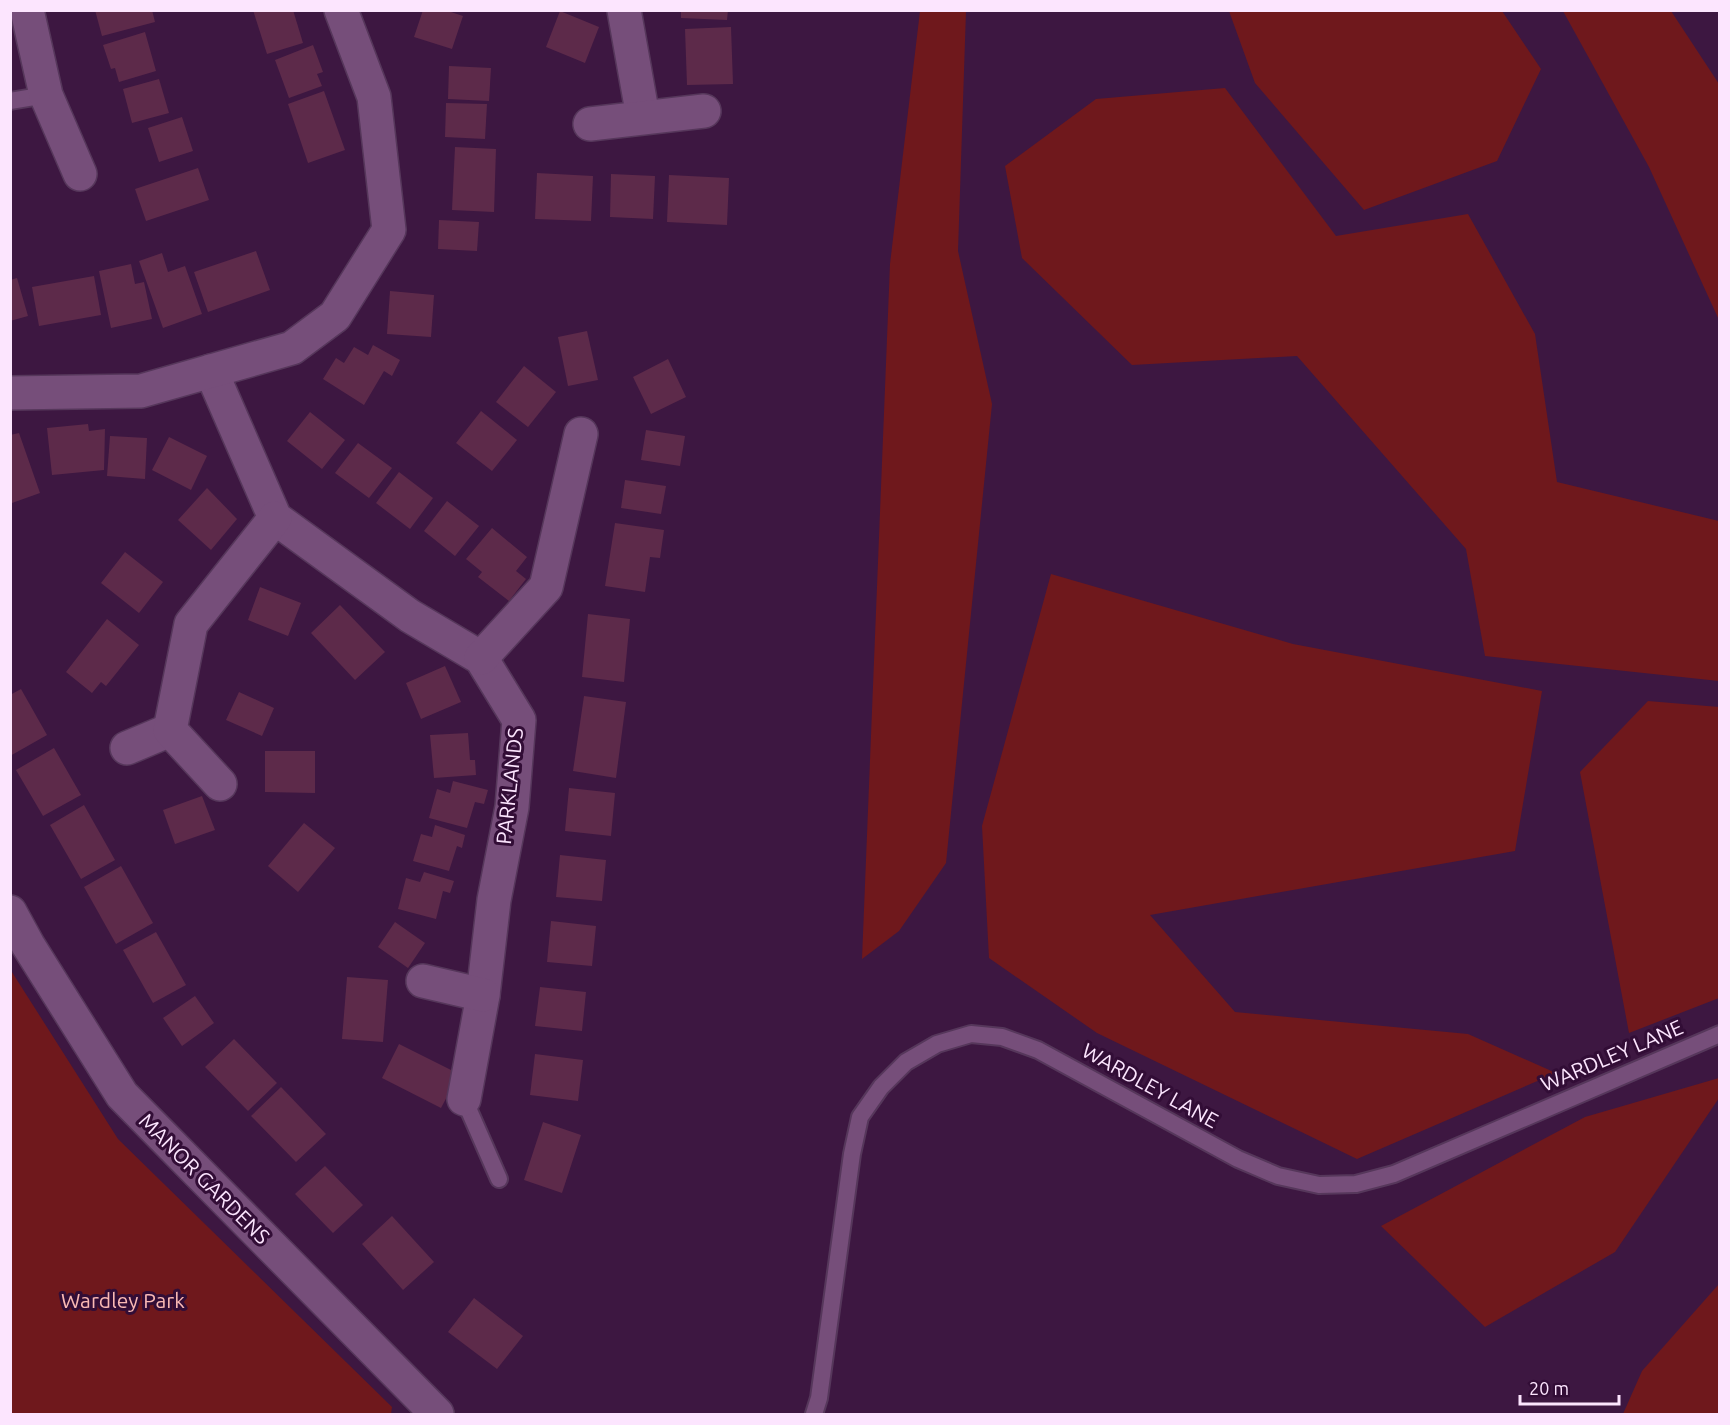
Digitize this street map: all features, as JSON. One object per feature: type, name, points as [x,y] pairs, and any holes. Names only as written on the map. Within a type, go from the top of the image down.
[{"type":"street","points":[[27,10],[46,95],[80,174]]},
{"type":"street","points":[[10,393],[141,391],[292,348],[335,316],[389,230],[374,97],[341,10]]},
{"type":"street","points":[[624,10],[643,117]]},
{"type":"street","points":[[590,124],[704,111]]},
{"type":"street","points":[[170,730],[191,624],[275,518],[211,371]]},
{"type":"street","points":[[481,658],[546,587],[581,434]]},
{"type":"street","name":"PARKLANDS","points":[[275,518],[410,616],[481,658],[519,720],[512,807],[494,900],[483,995],[464,1099]]},
{"type":"street","points":[[127,748],[170,730]]},
{"type":"street","points":[[170,730],[220,784]]},
{"type":"street","name":"MANOR GARDENS","points":[[10,912],[28,945],[122,1095],[437,1414]]},
{"type":"street","points":[[423,981],[483,995]]},
{"type":"lane","points":[[10,101],[46,95]]},
{"type":"lane","name":"WARDLEY LANE","points":[[814,1414],[819,1398],[852,1154],[860,1117],[881,1087],[906,1062],[937,1044],[971,1034],[1002,1037],[1038,1050],[1238,1160],[1278,1176],[1319,1185],[1356,1185],[1394,1174],[1719,1034]]},
{"type":"lane","points":[[464,1099],[499,1179]]},
{"type":"green space","points":[[920,11],[966,11],[958,251],[992,404],[946,863],[899,931],[862,959],[890,264]]},
{"type":"green space","points":[[1229,11],[1502,11],[1541,69],[1497,161],[1364,210],[1255,83]]},
{"type":"green space","points":[[1563,11],[1671,11],[1719,84],[1719,320],[1649,167]]},
{"type":"green space","points":[[1225,88],[1336,236],[1468,214],[1535,334],[1557,482],[1719,521],[1719,681],[1485,656],[1466,549],[1297,356],[1132,365],[1022,258],[1005,166],[1096,99]]},
{"type":"green space","points":[[1051,574],[1293,644],[1542,691],[1515,851],[1150,915],[1235,1012],[1468,1034],[1556,1073],[1357,1159],[1097,1033],[989,958],[982,826]]},
{"type":"green space","points":[[1648,701],[1719,707],[1719,998],[1629,1033],[1580,772]]},
{"type":"green space","name":"Wardley Park","points":[[10,969],[118,1139],[392,1407],[391,1414],[11,1414]]},
{"type":"green space","points":[[1719,1078],[1719,1098],[1615,1252],[1485,1327],[1381,1226],[1585,1117]]},
{"type":"green space","points":[[1719,1284],[1719,1414],[1623,1414],[1642,1371]]},
{"type":"building","points":[[95,10],[152,10],[155,22],[102,36]]},
{"type":"building","points":[[253,10],[293,10],[303,43],[267,54]]},
{"type":"building","points":[[423,10],[445,10],[463,16],[452,49],[414,37]]},
{"type":"building","points":[[681,10],[728,10],[727,20],[681,18]]},
{"type":"building","points":[[560,11],[599,27],[585,63],[546,47]]},
{"type":"building","points":[[731,27],[733,84],[687,85],[685,29]]},
{"type":"building","points":[[145,32],[156,71],[119,82],[115,68],[111,69],[103,45]]},
{"type":"building","points":[[313,45],[323,72],[317,74],[322,86],[289,98],[275,60]]},
{"type":"building","points":[[449,66],[491,68],[489,101],[448,99]]},
{"type":"building","points":[[159,79],[169,113],[132,123],[123,89]]},
{"type":"building","points":[[324,91],[345,150],[308,163],[288,104]]},
{"type":"building","points":[[446,103],[487,104],[485,139],[445,137]]},
{"type":"building","points":[[182,117],[193,151],[159,162],[148,128]]},
{"type":"building","points":[[455,147],[496,149],[494,212],[452,210]]},
{"type":"building","points":[[198,168],[209,200],[146,221],[135,189]]},
{"type":"building","points":[[537,173],[593,176],[591,221],[535,219]]},
{"type":"building","points":[[611,174],[655,176],[653,219],[610,217]]},
{"type":"building","points":[[669,175],[729,178],[727,225],[667,222]]},
{"type":"building","points":[[439,220],[479,222],[477,251],[438,249]]},
{"type":"building","points":[[256,251],[270,290],[208,312],[194,272]]},
{"type":"building","points":[[162,253],[168,272],[185,266],[202,314],[163,328],[139,261]]},
{"type":"building","points":[[131,264],[135,284],[144,282],[152,319],[111,328],[99,271]]},
{"type":"building","points":[[94,276],[101,315],[39,326],[32,287]]},
{"type":"building","points":[[17,278],[28,316],[10,321],[10,280]]},
{"type":"building","points":[[390,291],[434,295],[431,337],[387,334]]},
{"type":"building","points":[[587,331],[598,380],[568,386],[558,337]]},
{"type":"building","points":[[373,345],[400,360],[392,376],[384,371],[364,405],[323,379],[336,358],[344,363],[354,347],[368,355]]},
{"type":"building","points":[[668,359],[686,397],[651,414],[633,377]]},
{"type":"building","points":[[524,366],[556,392],[528,427],[496,402]]},
{"type":"building","points":[[481,411],[517,440],[492,471],[456,443]]},
{"type":"building","points":[[310,412],[345,440],[322,469],[287,441]]},
{"type":"building","points":[[88,424],[89,431],[105,429],[104,470],[52,475],[47,428]]},
{"type":"building","points":[[646,430],[685,436],[680,466],[641,460]]},
{"type":"building","points":[[19,433],[40,493],[12,503],[10,435]]},
{"type":"building","points":[[110,436],[147,438],[145,479],[107,476]]},
{"type":"building","points":[[169,437],[207,456],[191,490],[152,470]]},
{"type":"building","points":[[358,443],[392,468],[369,498],[335,473]]},
{"type":"building","points":[[399,472],[433,498],[410,529],[376,503]]},
{"type":"building","points":[[625,480],[666,486],[661,514],[621,508]]},
{"type":"building","points":[[207,488],[237,519],[211,550],[178,520]]},
{"type":"building","points":[[447,501],[479,526],[455,556],[424,531]]},
{"type":"building","points":[[615,523],[664,530],[660,558],[650,557],[645,592],[605,586]]},
{"type":"building","points":[[492,528],[527,557],[516,571],[526,579],[509,601],[478,577],[482,572],[466,559]]},
{"type":"building","points":[[125,552],[163,582],[139,613],[101,583]]},
{"type":"building","points":[[260,587],[301,603],[288,636],[248,620]]},
{"type":"building","points":[[340,605],[385,652],[355,680],[311,633]]},
{"type":"building","points":[[588,614],[630,619],[624,682],[582,677]]},
{"type":"building","points":[[107,619],[139,645],[106,686],[101,682],[92,693],[66,672]]},
{"type":"building","points":[[445,666],[461,702],[421,719],[406,683]]},
{"type":"building","points":[[21,689],[47,735],[10,756],[10,695]]},
{"type":"building","points":[[239,692],[274,708],[262,736],[226,720]]},
{"type":"building","points":[[584,696],[626,702],[616,778],[573,771]]},
{"type":"building","points":[[468,733],[470,760],[475,760],[476,775],[434,778],[430,735]]},
{"type":"building","points":[[54,748],[81,795],[43,816],[16,770]]},
{"type":"building","points":[[265,751],[315,751],[315,793],[265,792]]},
{"type":"building","points":[[453,781],[488,790],[484,804],[475,802],[467,828],[429,818],[437,789],[450,793]]},
{"type":"building","points":[[569,788],[615,793],[611,836],[565,831]]},
{"type":"building","points":[[202,796],[215,830],[175,844],[163,810]]},
{"type":"building","points":[[84,805],[115,860],[81,879],[50,825]]},
{"type":"building","points":[[304,823],[335,848],[298,892],[268,866]]},
{"type":"building","points":[[435,825],[465,835],[462,848],[457,846],[449,871],[413,861],[421,834],[432,837]]},
{"type":"building","points":[[560,855],[606,860],[602,901],[556,897]]},
{"type":"building","points":[[121,866],[153,923],[116,944],[84,887]]},
{"type":"building","points":[[424,872],[454,881],[450,893],[443,891],[436,919],[398,909],[406,878],[420,882]]},
{"type":"building","points":[[551,921],[596,926],[592,966],[547,962]]},
{"type":"building","points":[[395,922],[425,943],[408,968],[378,947]]},
{"type":"building","points":[[156,932],[186,985],[153,1003],[123,950]]},
{"type":"building","points":[[347,977],[388,980],[383,1042],[342,1039]]},
{"type":"building","points":[[540,987],[586,992],[582,1031],[535,1026]]},
{"type":"building","points":[[195,996],[214,1023],[182,1046],[163,1018]]},
{"type":"building","points":[[234,1039],[277,1083],[248,1111],[205,1067]]},
{"type":"building","points":[[399,1044],[459,1074],[441,1108],[382,1078]]},
{"type":"building","points":[[535,1054],[583,1060],[578,1101],[530,1095]]},
{"type":"building","points":[[281,1087],[326,1134],[296,1162],[251,1116]]},
{"type":"building","points":[[543,1122],[581,1135],[562,1193],[524,1180]]},
{"type":"building","points":[[325,1166],[363,1205],[333,1233],[295,1194]]},
{"type":"building","points":[[392,1216],[434,1262],[403,1290],[362,1244]]},
{"type":"building","points":[[474,1298],[523,1336],[497,1369],[448,1332]]}]
